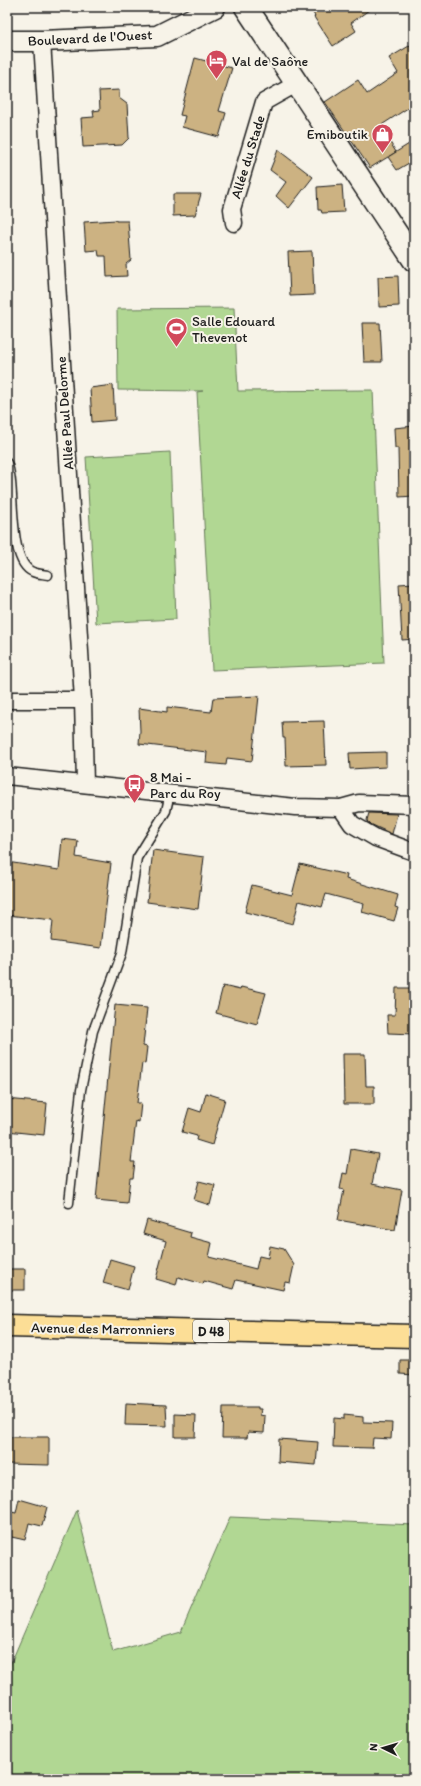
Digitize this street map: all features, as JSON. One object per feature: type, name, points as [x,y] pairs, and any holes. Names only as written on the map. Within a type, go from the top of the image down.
[{"type":"main road","points":[[246,7],[414,260]]},
{"type":"main road","name":"Avenue des Marronniers","points":[[7,1326],[414,1336]]},
{"type":"street","name":"Boulevard de l'Ouest","points":[[7,41],[157,36],[216,7]]},
{"type":"street","name":"Allée Paul Delorme","points":[[42,41],[83,700],[85,784]]},
{"type":"street","name":"Allée du Stade","points":[[234,224],[232,209],[264,102],[296,84]]},
{"type":"street","points":[[7,700],[83,700]]},
{"type":"street","points":[[7,776],[295,807],[341,808],[359,803],[414,805]]},
{"type":"street","points":[[341,808],[352,824],[376,838],[414,852]]},
{"type":"lane","points":[[7,463],[16,545],[24,564],[32,572],[48,575]]},
{"type":"lane","points":[[69,1203],[81,1090],[93,1031],[122,953],[136,858],[166,811],[170,793]]},
{"type":"green space","points":[[234,308],[238,391],[373,390],[384,663],[212,670],[197,392],[203,391],[118,390],[117,309]]},
{"type":"green space","points":[[170,452],[176,619],[96,623],[86,457]]},
{"type":"green space","points":[[77,1510],[113,1652],[181,1632],[230,1517],[414,1525],[414,1779],[7,1779],[7,1672]]},
{"type":"building","points":[[309,7],[373,7],[351,23],[356,31],[333,46]]},
{"type":"building","points":[[414,43],[414,104],[380,126],[396,152],[370,168],[325,102],[358,80],[367,94],[398,73],[389,58]]},
{"type":"building","points":[[195,58],[232,68],[219,111],[226,113],[219,137],[182,127],[185,116],[180,115]]},
{"type":"building","points":[[119,90],[119,98],[127,104],[129,138],[122,145],[83,147],[81,118],[94,117],[93,111],[100,110],[99,91]]},
{"type":"building","points":[[409,144],[414,151],[414,160],[397,170],[388,157]]},
{"type":"building","points":[[278,150],[313,177],[289,208],[276,196],[286,182],[270,170]]},
{"type":"building","points":[[342,185],[344,212],[322,213],[321,210],[318,210],[317,187]]},
{"type":"building","points":[[173,194],[201,194],[195,215],[173,216]]},
{"type":"building","points":[[116,220],[128,221],[131,260],[126,264],[127,276],[107,277],[106,256],[99,256],[98,250],[86,251],[84,222]]},
{"type":"building","points":[[312,251],[314,295],[290,296],[288,252]]},
{"type":"building","points":[[398,276],[399,306],[379,307],[378,277]]},
{"type":"building","points":[[362,323],[380,323],[382,362],[364,362]]},
{"type":"building","points":[[113,385],[115,420],[92,422],[90,388]]},
{"type":"building","points":[[414,426],[414,496],[399,497],[398,448],[395,448],[394,428]]},
{"type":"building","points":[[414,583],[414,639],[402,640],[399,584]]},
{"type":"building","points":[[259,696],[252,761],[227,758],[226,765],[206,763],[207,752],[139,744],[139,708],[167,712],[167,707],[211,712],[213,698]]},
{"type":"building","points":[[324,721],[326,765],[286,766],[285,738],[283,738],[282,722]]},
{"type":"building","points":[[386,752],[386,767],[350,769],[349,753]]},
{"type":"building","points":[[369,813],[397,814],[392,834],[368,823],[367,820]]},
{"type":"building","points":[[62,839],[78,841],[76,857],[111,863],[101,948],[51,941],[53,920],[7,915],[7,862],[59,870]]},
{"type":"building","points":[[153,850],[204,857],[198,909],[147,902]]},
{"type":"building","points":[[300,864],[347,875],[346,879],[398,895],[395,907],[398,908],[394,921],[362,912],[364,904],[326,894],[322,907],[299,901],[293,924],[245,912],[252,885],[292,895]]},
{"type":"building","points":[[223,986],[240,990],[241,987],[266,993],[257,1024],[216,1013]]},
{"type":"building","points":[[396,988],[414,988],[414,1034],[388,1033],[387,1015],[395,1015]]},
{"type":"building","points":[[115,1005],[147,1008],[143,1046],[147,1047],[145,1064],[142,1063],[137,1103],[141,1103],[139,1122],[136,1121],[131,1162],[135,1162],[133,1178],[130,1178],[127,1203],[96,1200]]},
{"type":"building","points":[[343,1054],[365,1054],[366,1086],[374,1086],[374,1104],[344,1104]]},
{"type":"building","points":[[206,1093],[225,1099],[212,1145],[196,1140],[197,1136],[182,1132],[189,1108],[201,1112]]},
{"type":"building","points":[[7,1099],[47,1103],[44,1135],[7,1131]]},
{"type":"building","points":[[351,1149],[378,1154],[372,1184],[402,1190],[395,1230],[338,1220],[344,1190],[340,1189],[343,1173],[347,1174]]},
{"type":"building","points":[[199,1181],[215,1185],[210,1205],[194,1200]]},
{"type":"building","points":[[147,1220],[191,1233],[190,1237],[212,1243],[209,1257],[256,1269],[259,1256],[268,1258],[270,1246],[284,1249],[294,1265],[290,1283],[285,1282],[283,1290],[236,1280],[233,1289],[204,1281],[203,1284],[178,1277],[176,1285],[156,1279],[166,1241],[143,1234]]},
{"type":"building","points":[[110,1259],[134,1266],[128,1290],[103,1283]]},
{"type":"building","points":[[7,1269],[25,1269],[25,1290],[7,1290]]},
{"type":"building","points":[[400,1360],[414,1360],[414,1375],[400,1374]]},
{"type":"building","points":[[126,1403],[166,1405],[167,1426],[125,1425]]},
{"type":"building","points":[[223,1407],[258,1407],[258,1409],[261,1409],[260,1415],[265,1416],[264,1433],[248,1432],[247,1438],[222,1438]]},
{"type":"building","points":[[175,1414],[196,1415],[195,1437],[175,1437]]},
{"type":"building","points":[[344,1415],[363,1417],[363,1422],[392,1423],[391,1439],[373,1438],[372,1448],[333,1447],[334,1418],[344,1419]]},
{"type":"building","points":[[9,1437],[49,1437],[49,1465],[7,1464]]},
{"type":"building","points":[[279,1439],[318,1442],[316,1465],[278,1462]]},
{"type":"building","points":[[19,1499],[47,1507],[42,1526],[29,1523],[25,1540],[7,1536],[7,1511],[16,1513]]},
{"type":"place","name":"Val de Saône","points":[[216,80]]},
{"type":"place","name":"Emiboutik","points":[[383,154]]},
{"type":"place","name":"Salle Edouard Thevenot","points":[[177,348]]},
{"type":"place","name":"8 Mai - Parc du Roy","points":[[135,804]]}]
